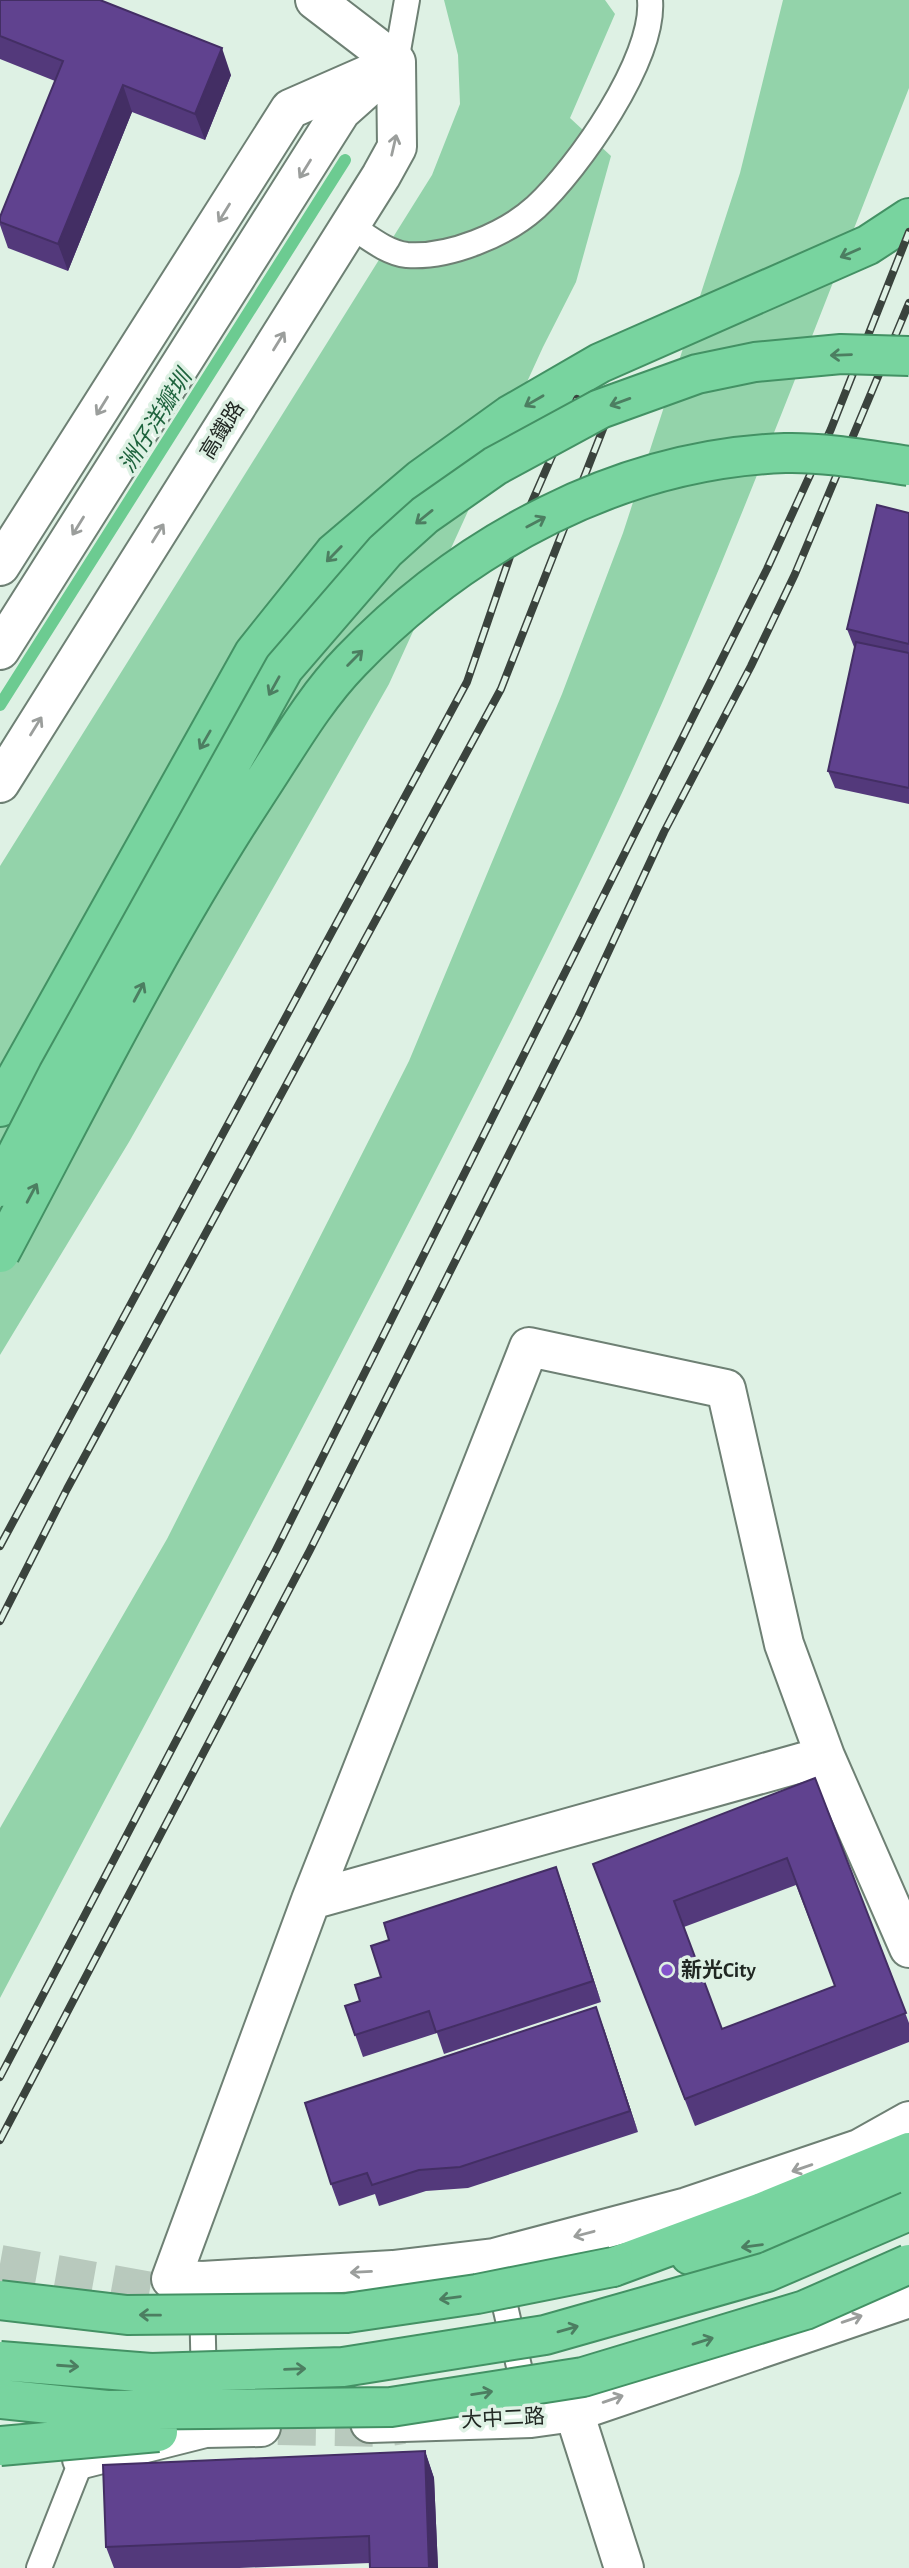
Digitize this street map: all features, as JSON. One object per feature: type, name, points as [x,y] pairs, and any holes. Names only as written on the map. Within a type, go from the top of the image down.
[{"type":"highway","points":[[0,1107],[254,653],[334,553],[421,479],[510,415],[600,363],[868,245],[909,218]]},
{"type":"highway","points":[[0,1187],[58,1074],[284,668],[385,551],[425,515],[495,466],[600,409],[696,374],[755,362],[841,354],[909,356]]},
{"type":"highway","points":[[0,1253],[199,880],[315,705],[349,662],[391,622],[469,559],[513,534],[567,505],[650,475],[719,459],[787,453],[909,466]]},
{"type":"highway","points":[[613,2267],[762,2212],[909,2152]]},
{"type":"highway","points":[[0,2300],[128,2315],[347,2313],[477,2294],[613,2267],[769,2244],[909,2191]]},
{"type":"highway","points":[[0,2361],[151,2372],[343,2367],[545,2335],[767,2272],[909,2211]]},
{"type":"highway","points":[[0,2399],[107,2410],[391,2407],[583,2377],[805,2310],[909,2264]]},
{"type":"highway","points":[[0,2446],[198,2429],[287,2427],[349,2420],[391,2407]]},
{"type":"street","points":[[315,0],[396,62]]},
{"type":"street","points":[[0,566],[290,109],[396,62]]},
{"type":"street","points":[[0,650],[341,111],[396,62]]},
{"type":"street","name":"高鐵路","points":[[0,783],[351,226],[397,147],[396,62]]},
{"type":"street","points":[[909,1948],[825,1756],[784,1644],[726,1389],[528,1347],[311,1900],[186,2280],[393,2270],[494,2258],[687,2207],[859,2149],[909,2122]]},
{"type":"street","points":[[311,1900],[825,1756]]},
{"type":"street","name":"大中二路","points":[[82,2459],[205,2428],[531,2418],[574,2412],[909,2298]]},
{"type":"street","points":[[574,2412],[624,2568]]},
{"type":"lane","points":[[396,62],[407,0]]},
{"type":"lane","points":[[351,226],[394,253],[423,254],[461,247],[499,231],[534,208],[571,167],[610,112],[641,50],[648,27],[650,0]]},
{"type":"lane","points":[[494,2258],[531,2418]]},
{"type":"lane","points":[[186,2280],[205,2428]]},
{"type":"lane","points":[[39,2568],[82,2459]]},
{"type":"green space","points":[[444,0],[605,0],[615,14],[570,118],[611,156],[576,282],[543,347],[389,684],[129,1142],[0,1355],[0,866],[432,175],[460,104],[458,55]]},
{"type":"green space","points":[[783,0],[909,0],[909,88],[711,589],[625,787],[579,884],[367,1304],[0,1998],[0,1828],[167,1539],[409,1061],[562,694],[623,533],[740,173]]},
{"type":"building","points":[[0,0],[100,0],[222,48],[195,114],[123,85],[58,244],[0,222],[63,61],[0,36]]},
{"type":"building","points":[[877,505],[909,513],[909,644],[847,629]]},
{"type":"building","points":[[856,642],[909,653],[909,788],[828,771]]},
{"type":"building","name":"新光City","points":[[815,1778],[906,2013],[685,2099],[593,1864]],"holes":[[[787,1858],[835,1986],[722,2029],[674,1901]]]},
{"type":"building","points":[[556,1867],[593,1981],[436,2032],[429,2011],[355,2035],[345,2006],[360,2001],[355,1985],[381,1977],[371,1946],[389,1940],[384,1923]]},
{"type":"building","points":[[596,2007],[630,2111],[460,2167],[419,2170],[372,2185],[367,2173],[331,2184],[305,2103]]},
{"type":"building","points":[[425,2451],[429,2568],[370,2568],[369,2536],[106,2547],[103,2465]]},
{"type":"waterway","name":"洲仔洋瓣圳","points":[[0,705],[345,160]]},
{"type":"tunnel","points":[[0,2264],[157,2292],[210,2289]]},
{"type":"tunnel","points":[[278,2426],[384,2428],[403,2425]]},
{"type":"railway","points":[[0,2077],[275,1552],[767,569],[831,429],[909,232]]},
{"type":"railway","points":[[0,2140],[310,1550],[578,1017],[664,832],[751,666],[795,574],[909,303]]},
{"type":"railway","points":[[0,1546],[467,682],[517,536],[577,399]]},
{"type":"railway","points":[[0,1621],[67,1489],[501,689],[612,406]]},
{"type":"place","name":"新光City","points":[[667,1970]]}]
